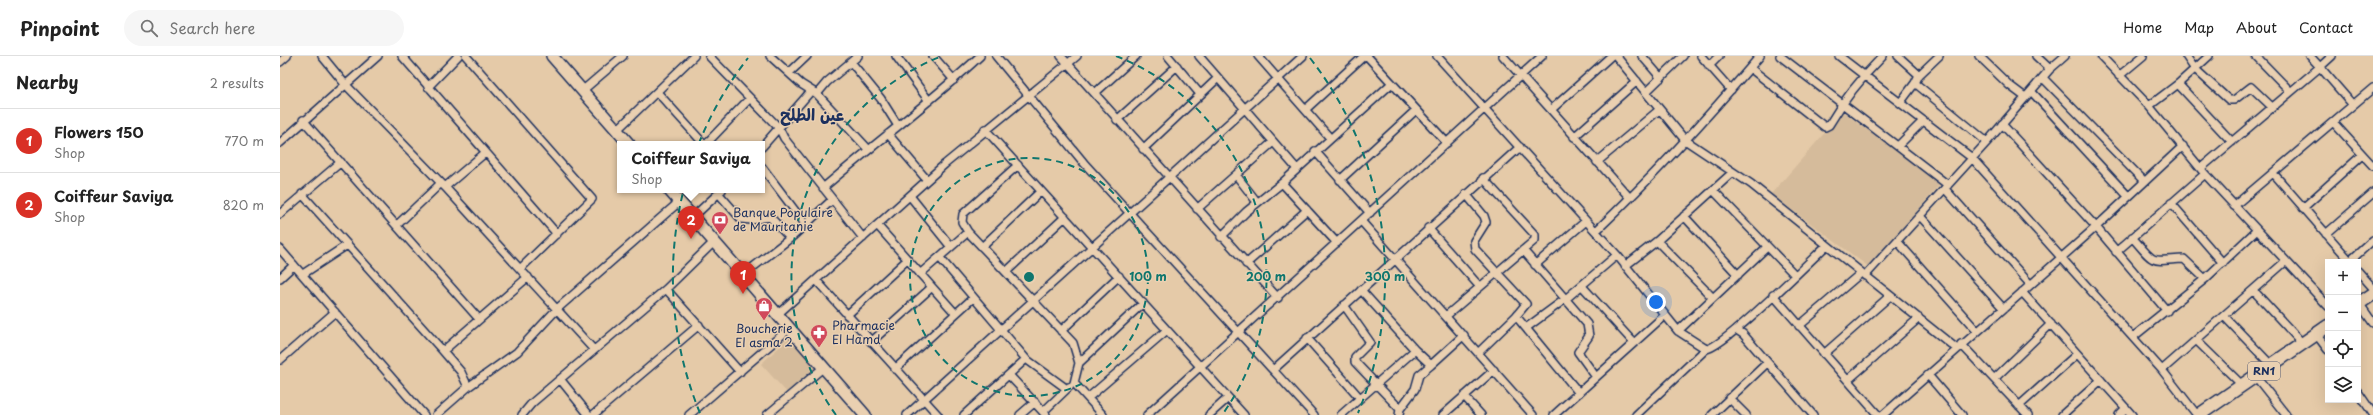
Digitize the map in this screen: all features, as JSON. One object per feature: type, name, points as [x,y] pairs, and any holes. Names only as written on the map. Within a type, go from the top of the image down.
[{"type":"highway","points":[[2361,303],[2373,294]]},
{"type":"highway","name":"RN1","points":[[2198,415],[2243,386],[2325,328]]},
{"type":"main road","points":[[552,56],[626,141]]},
{"type":"main road","points":[[672,193],[865,415]]},
{"type":"street","points":[[280,62],[287,56]]},
{"type":"street","points":[[322,56],[345,84],[443,185],[594,350]]},
{"type":"street","points":[[402,56],[557,234]]},
{"type":"street","points":[[428,87],[458,56]]},
{"type":"street","points":[[466,56],[592,199],[520,269]]},
{"type":"street","points":[[582,90],[623,56]]},
{"type":"street","points":[[617,130],[694,56]]},
{"type":"street","points":[[709,56],[779,128],[832,200],[863,238]]},
{"type":"street","points":[[770,56],[814,92],[868,149]]},
{"type":"street","points":[[789,73],[807,56]]},
{"type":"street","points":[[765,144],[814,92],[858,56]]},
{"type":"street","points":[[896,56],[929,101]]},
{"type":"street","points":[[933,56],[954,80]]},
{"type":"street","points":[[823,188],[868,149],[954,80],[980,56]]},
{"type":"street","points":[[996,56],[1027,95],[1129,214],[1314,415]]},
{"type":"street","points":[[1061,56],[1278,298]]},
{"type":"street","points":[[778,314],[985,129],[1077,56]]},
{"type":"street","points":[[1095,93],[1136,56]]},
{"type":"street","points":[[1168,56],[1200,94]]},
{"type":"street","points":[[1199,56],[1297,169]]},
{"type":"street","points":[[1258,56],[1330,138]]},
{"type":"street","points":[[907,415],[1093,248],[1303,56]]},
{"type":"street","points":[[1306,109],[1366,56],[1447,143]]},
{"type":"street","points":[[1437,56],[1484,110],[1520,147],[1596,231],[1678,331],[1706,350]]},
{"type":"street","points":[[1503,56],[1630,198]]},
{"type":"street","points":[[1147,415],[1362,222],[1484,110],[1520,74],[1542,56]]},
{"type":"street","points":[[1552,109],[1611,56]]},
{"type":"street","points":[[1616,56],[1685,140],[1733,172],[1890,296],[1959,347],[1994,379],[2028,415]]},
{"type":"street","points":[[1642,56],[1661,78]]},
{"type":"street","points":[[1646,92],[1683,56]]},
{"type":"street","points":[[1701,56],[1731,90]]},
{"type":"street","points":[[1709,66],[1720,56]]},
{"type":"street","points":[[1596,231],[1630,198],[1685,140],[1760,56]]},
{"type":"street","points":[[1780,56],[1898,146],[1947,187],[2030,284]]},
{"type":"street","points":[[1840,56],[1972,158],[2162,370],[2198,415]]},
{"type":"street","points":[[1750,68],[1825,127],[1829,125],[1842,103],[1864,75],[1883,56]]},
{"type":"street","points":[[1898,56],[1919,75]]},
{"type":"street","points":[[1900,103],[1919,75],[1939,56]]},
{"type":"street","points":[[1979,56],[2009,85],[2025,97]]},
{"type":"street","points":[[2036,56],[2050,69]]},
{"type":"street","points":[[1799,326],[1863,274],[1897,241],[1947,187],[2050,69],[2065,56]]},
{"type":"street","points":[[2101,56],[2149,106],[2234,206],[2325,303]]},
{"type":"street","points":[[2119,76],[2143,56]]},
{"type":"street","points":[[2186,56],[2194,68],[2229,100],[2234,100],[2251,87],[2272,107]]},
{"type":"street","points":[[2149,106],[2178,84],[2209,56]]},
{"type":"street","points":[[2256,56],[2290,91]]},
{"type":"street","points":[[2310,56],[2353,105]]},
{"type":"street","points":[[2116,252],[2171,204],[2232,142],[2332,56]]},
{"type":"street","points":[[280,143],[303,120],[375,57]]},
{"type":"street","points":[[851,62],[881,99],[898,126]]},
{"type":"street","points":[[1117,120],[1177,66]]},
{"type":"street","points":[[1143,149],[1218,78]]},
{"type":"street","points":[[2043,78],[2144,182]]},
{"type":"street","points":[[1574,137],[1637,81]]},
{"type":"street","points":[[1915,83],[1987,142]]},
{"type":"street","points":[[1222,237],[1257,202],[1282,183],[1315,151],[1392,84]]},
{"type":"street","points":[[2178,84],[2232,142]]},
{"type":"street","points":[[2234,206],[2274,174],[2370,90],[2373,98]]},
{"type":"street","points":[[657,92],[702,141]]},
{"type":"street","points":[[2031,92],[2128,196]]},
{"type":"street","points":[[708,141],[750,98]]},
{"type":"street","points":[[1340,180],[1416,110]]},
{"type":"street","points":[[1597,162],[1659,110]]},
{"type":"street","points":[[303,120],[479,319]]},
{"type":"street","points":[[1898,146],[1923,121]]},
{"type":"street","points":[[2334,122],[2373,166]]},
{"type":"street","points":[[2002,124],[2096,227],[2167,311]]},
{"type":"street","points":[[985,129],[1244,415]]},
{"type":"street","points":[[888,134],[927,180]]},
{"type":"street","points":[[1197,209],[1273,142]]},
{"type":"street","points":[[1883,415],[2060,257],[2096,227],[2183,146]]},
{"type":"street","points":[[1273,370],[1483,178],[1520,147]]},
{"type":"street","points":[[1315,151],[1370,214]]},
{"type":"street","points":[[397,225],[443,185],[485,153]]},
{"type":"street","points":[[2303,208],[2362,154]]},
{"type":"street","points":[[280,214],[340,162]]},
{"type":"street","points":[[1009,375],[1045,414],[1074,383],[1079,363],[1075,346],[968,232],[962,222],[963,214],[1018,165]]},
{"type":"street","points":[[765,171],[805,224]]},
{"type":"street","points":[[1625,266],[1657,241],[1714,191],[1733,172]]},
{"type":"street","points":[[1236,174],[1257,202]]},
{"type":"street","points":[[2274,174],[2348,259]]},
{"type":"street","points":[[1446,316],[1535,240],[1535,235],[1483,178]]},
{"type":"street","points":[[1282,183],[1337,243]]},
{"type":"street","points":[[982,247],[1041,191]]},
{"type":"street","points":[[1714,191],[1795,275]]},
{"type":"street","points":[[693,217],[719,193]]},
{"type":"street","points":[[721,193],[741,219],[751,220],[770,217],[790,238]]},
{"type":"street","points":[[2326,234],[2373,193]]},
{"type":"street","points":[[302,194],[347,246],[443,351],[461,372],[468,387]]},
{"type":"street","points":[[1466,194],[1484,216],[1486,222],[1475,238],[1474,247],[1526,305],[1479,352]]},
{"type":"street","points":[[910,196],[951,247]]},
{"type":"street","points":[[743,275],[790,238],[832,200]]},
{"type":"street","points":[[436,415],[468,387],[517,352],[557,309],[680,202]]},
{"type":"street","points":[[2171,204],[2223,263]]},
{"type":"street","points":[[1246,264],[1307,210]]},
{"type":"street","points":[[1684,216],[1738,275]]},
{"type":"street","points":[[1920,216],[2003,308]]},
{"type":"street","points":[[1006,272],[1065,217]]},
{"type":"street","points":[[1536,265],[1586,221]]},
{"type":"street","points":[[1362,222],[1479,352],[1533,415]]},
{"type":"street","points":[[877,226],[955,313]]},
{"type":"street","points":[[1428,228],[1480,287]]},
{"type":"street","points":[[2133,338],[2205,279],[2257,230]]},
{"type":"street","points":[[920,274],[968,232]]},
{"type":"street","points":[[2132,237],[2150,258],[2161,262],[2184,259],[2205,279]]},
{"type":"street","points":[[2352,259],[2373,240]]},
{"type":"street","points":[[1657,241],[1713,298]]},
{"type":"street","points":[[1897,241],[1977,331]]},
{"type":"street","points":[[522,415],[532,403],[666,289],[714,242]]},
{"type":"street","points":[[1636,415],[1706,350],[1736,330],[1827,245]]},
{"type":"street","points":[[303,274],[347,246]]},
{"type":"street","points":[[1678,331],[1767,247]]},
{"type":"street","points":[[280,249],[424,415]]},
{"type":"street","points":[[1523,250],[1589,328],[1588,340],[1578,352],[1596,377]]},
{"type":"street","points":[[1526,328],[1565,300],[1617,255]]},
{"type":"street","points":[[940,258],[1026,359],[1067,389]]},
{"type":"street","points":[[847,315],[908,260]]},
{"type":"street","points":[[2162,370],[2286,260]]},
{"type":"street","points":[[280,278],[294,265]]},
{"type":"street","points":[[2361,274],[2373,288]]},
{"type":"street","points":[[1061,331],[1119,276]]},
{"type":"street","points":[[443,351],[528,277]]},
{"type":"street","points":[[816,280],[938,415]]},
{"type":"street","points":[[1582,286],[1634,343]]},
{"type":"street","points":[[871,342],[932,287]]},
{"type":"street","points":[[666,289],[740,372]]},
{"type":"street","points":[[1361,290],[1415,350],[1431,365]]},
{"type":"street","points":[[2253,290],[2303,344]]},
{"type":"street","points":[[2022,292],[2132,415]]},
{"type":"street","points":[[1773,296],[1878,415]]},
{"type":"street","points":[[1824,354],[1890,296]]},
{"type":"street","points":[[896,369],[973,298]]},
{"type":"street","points":[[1079,363],[1142,303]]},
{"type":"street","points":[[1344,305],[1370,340],[1370,343],[1354,360],[1400,412],[1415,389],[1419,375],[1464,336]]},
{"type":"street","points":[[2361,307],[2373,323]]},
{"type":"street","points":[[280,360],[335,312]]},
{"type":"street","points":[[1554,415],[1664,315]]},
{"type":"street","points":[[1516,316],[1579,393]]},
{"type":"street","points":[[2224,316],[2272,366]]},
{"type":"street","points":[[1848,380],[1919,318]]},
{"type":"street","points":[[1994,379],[2051,324]]},
{"type":"street","points":[[593,415],[699,325]]},
{"type":"street","points":[[689,415],[790,328]]},
{"type":"street","points":[[1089,397],[1167,330]]},
{"type":"street","points":[[1736,330],[1744,334],[1767,364],[1813,415]]},
{"type":"street","points":[[2316,334],[2325,346]]},
{"type":"street","points":[[1307,338],[1360,398]]},
{"type":"street","points":[[2196,340],[2243,386]]},
{"type":"street","points":[[1341,415],[1415,350]]},
{"type":"street","points":[[2019,406],[2077,354]]},
{"type":"street","points":[[964,415],[1026,359]]},
{"type":"street","points":[[1712,415],[1767,364]]},
{"type":"street","points":[[769,414],[824,367]]},
{"type":"street","points":[[1448,413],[1464,396],[1494,370]]},
{"type":"street","points":[[1928,375],[1957,414]]},
{"type":"street","points":[[2256,377],[2286,415]]},
{"type":"street","points":[[560,379],[589,415]]},
{"type":"street","points":[[2062,415],[2101,380]]},
{"type":"street","points":[[1074,383],[1089,397],[1104,415]]},
{"type":"street","points":[[1464,396],[1481,415]]},
{"type":"street","points":[[2361,396],[2373,414]]},
{"type":"street","points":[[1210,415],[1228,398]]},
{"type":"street","points":[[1730,398],[1746,415]]},
{"type":"street","points":[[1020,415],[1035,402]]},
{"type":"street","points":[[2119,415],[2126,408]]},
{"type":"shaded area","points":[[1843,112],[1940,184],[1869,267],[1771,194]]},
{"type":"shaded area","points":[[791,336],[819,367],[789,395],[761,364]]},
{"type":"place","name":"Banque Populaire de Mauritanie","points":[[720,235]]},
{"type":"place","name":"Coiffeur Saviya","points":[[691,239]]},
{"type":"place","name":"Flowers 150","points":[[743,294]]},
{"type":"place","name":"Boucherie El asma 2","points":[[764,321]]},
{"type":"place","name":"Pharmacie El Hamd","points":[[819,348]]},
{"type":"district","name":"عين الطلح","points":[[812,115]]}]
